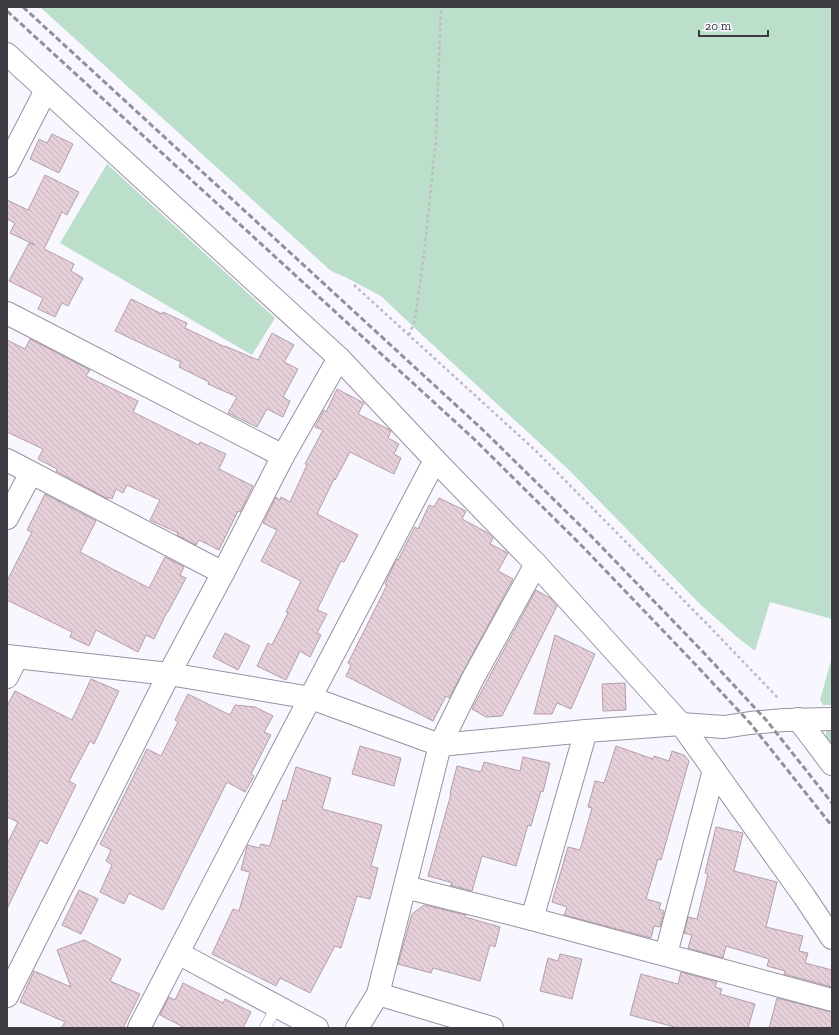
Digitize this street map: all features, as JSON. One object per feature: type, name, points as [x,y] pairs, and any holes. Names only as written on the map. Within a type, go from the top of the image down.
[{"type":"street","points":[[7,54],[339,358],[536,564],[681,724],[804,896],[832,938]]},
{"type":"street","points":[[7,166],[46,90]]},
{"type":"street","points":[[7,312],[283,456]]},
{"type":"street","points":[[7,996],[169,674],[223,574],[283,456],[339,358]]},
{"type":"street","points":[[7,460],[223,574]]},
{"type":"street","points":[[139,1028],[311,698],[350,619],[435,460]]},
{"type":"street","points":[[7,518],[31,473]]},
{"type":"street","points":[[357,1028],[378,994],[440,745],[472,680],[536,564]]},
{"type":"street","points":[[7,677],[12,657],[169,674],[311,698],[440,745],[586,731],[681,724],[724,727],[798,719],[832,719]]},
{"type":"street","points":[[798,719],[832,764]]},
{"type":"street","points":[[532,919],[586,731]]},
{"type":"street","points":[[666,954],[714,770]]},
{"type":"street","points":[[405,887],[666,954],[832,1000]]},
{"type":"street","points":[[178,953],[317,1028]]},
{"type":"street","points":[[378,994],[486,1027]]},
{"type":"lane","points":[[265,1028],[277,1006]]},
{"type":"path","points":[[409,335],[415,320],[425,246],[436,138],[441,7]]},
{"type":"path","points":[[354,285],[536,451],[710,627],[798,719]]},
{"type":"green space","points":[[40,7],[832,7],[832,619],[770,602],[755,651],[701,605],[569,470],[381,296],[331,271]]},
{"type":"green space","points":[[107,164],[275,318],[252,355],[60,243]]},
{"type":"green space","points":[[832,657],[832,705],[823,705],[820,700]]},
{"type":"green space","points":[[832,729],[832,746],[826,736],[826,731]]},
{"type":"building","points":[[52,134],[73,144],[59,173],[30,159],[39,139],[47,143]]},
{"type":"building","points":[[45,175],[79,192],[67,215],[62,212],[44,249],[74,264],[71,271],[83,278],[68,306],[62,303],[55,317],[38,309],[43,298],[9,281],[29,243],[35,245],[10,233],[15,223],[7,219],[7,200],[28,210]]},
{"type":"building","points":[[131,299],[162,314],[163,312],[187,323],[185,328],[225,347],[258,360],[272,333],[294,345],[284,362],[298,369],[283,397],[290,401],[283,417],[267,409],[257,427],[228,413],[237,397],[208,384],[209,382],[179,367],[181,362],[115,331]]},
{"type":"building","points":[[30,339],[90,370],[86,376],[138,401],[133,412],[199,445],[200,442],[226,454],[219,469],[253,486],[240,512],[238,511],[219,550],[199,540],[196,545],[177,535],[178,533],[150,520],[160,500],[127,485],[123,493],[116,489],[112,499],[109,497],[108,499],[56,471],[57,469],[38,459],[43,449],[7,432],[7,340],[25,349]]},
{"type":"building","points":[[337,389],[364,403],[358,414],[391,431],[388,438],[399,444],[394,454],[401,458],[394,474],[350,452],[335,480],[334,479],[317,514],[358,535],[344,562],[341,561],[317,610],[327,614],[317,633],[321,635],[310,657],[300,651],[286,680],[257,666],[268,643],[272,645],[288,613],[286,612],[301,581],[261,561],[277,530],[263,523],[276,497],[280,500],[281,497],[290,502],[307,465],[305,464],[323,430],[315,427],[324,410],[326,412]]},
{"type":"building","points":[[45,494],[96,521],[80,552],[149,588],[165,557],[184,567],[180,575],[186,578],[154,639],[146,635],[138,652],[96,630],[89,646],[70,637],[72,632],[7,600],[7,581],[32,532],[27,530]]},
{"type":"building","points":[[439,498],[466,511],[462,519],[488,533],[493,538],[490,544],[508,553],[498,571],[513,579],[449,698],[446,696],[433,721],[346,676],[351,665],[348,663],[387,585],[385,584],[395,562],[397,559],[398,560],[415,527],[418,529],[429,505],[434,507]]},
{"type":"building","points":[[536,590],[550,598],[557,606],[502,716],[486,717],[472,709]]},
{"type":"building","points":[[225,633],[250,646],[238,670],[213,657]]},
{"type":"building","points":[[555,635],[595,654],[571,709],[557,703],[552,714],[534,714]]},
{"type":"building","points":[[91,679],[119,691],[94,744],[90,741],[69,781],[76,785],[47,844],[40,840],[7,909],[7,844],[18,822],[7,817],[7,706],[15,691],[72,720]]},
{"type":"building","points":[[625,683],[626,710],[603,711],[602,684]]},
{"type":"building","points":[[188,694],[230,715],[235,705],[255,707],[273,716],[264,732],[271,735],[251,774],[254,776],[245,792],[227,782],[163,910],[129,893],[124,904],[100,892],[112,865],[106,861],[111,850],[100,844],[147,749],[161,756],[178,722],[175,720]]},
{"type":"building","points":[[360,746],[401,758],[394,786],[352,774]]},
{"type":"building","points":[[616,746],[653,759],[654,756],[669,761],[672,751],[684,755],[689,761],[661,860],[658,859],[646,899],[661,903],[659,909],[664,911],[660,927],[654,926],[651,938],[564,915],[567,907],[552,902],[568,847],[580,850],[592,808],[588,807],[595,781],[604,783]]},
{"type":"building","points":[[523,757],[550,763],[543,792],[541,791],[531,826],[528,825],[516,866],[482,856],[472,891],[450,885],[453,883],[428,876],[451,794],[457,766],[481,772],[484,762],[520,771]]},
{"type":"building","points":[[296,767],[331,778],[322,809],[382,825],[371,866],[378,868],[370,899],[357,896],[341,948],[335,946],[310,993],[280,978],[276,986],[212,954],[233,909],[239,911],[250,872],[241,870],[247,847],[248,845],[259,848],[261,844],[270,846],[283,800],[286,801]]},
{"type":"building","points":[[716,827],[743,833],[734,871],[777,882],[766,927],[803,936],[799,951],[808,953],[805,963],[832,970],[832,987],[784,974],[785,971],[767,966],[769,959],[726,946],[723,958],[688,948],[692,935],[684,933],[688,917],[697,919],[708,874],[705,873]]},
{"type":"building","points":[[79,890],[98,899],[81,934],[62,925]]},
{"type":"building","points":[[424,905],[466,915],[465,917],[500,927],[495,947],[490,945],[480,981],[433,968],[431,973],[398,964],[412,914]]},
{"type":"building","points":[[84,940],[121,959],[110,981],[140,994],[123,1028],[61,1028],[65,1022],[20,1002],[34,971],[71,987],[57,950]]},
{"type":"building","points":[[560,954],[582,959],[572,999],[540,991],[548,958],[558,961]]},
{"type":"building","points":[[681,972],[717,982],[715,987],[722,989],[720,994],[755,1004],[748,1028],[678,1028],[630,1015],[641,974],[678,984]]},
{"type":"building","points":[[183,983],[223,1003],[225,999],[251,1012],[243,1028],[185,1028],[160,1015],[169,997],[175,1000]]},
{"type":"building","points":[[777,998],[832,1012],[832,1028],[769,1028]]},
{"type":"railway","points":[[23,7],[483,430],[593,538],[767,721],[832,803]]},
{"type":"railway","points":[[7,11],[474,439],[583,547],[750,723],[832,826]]}]
